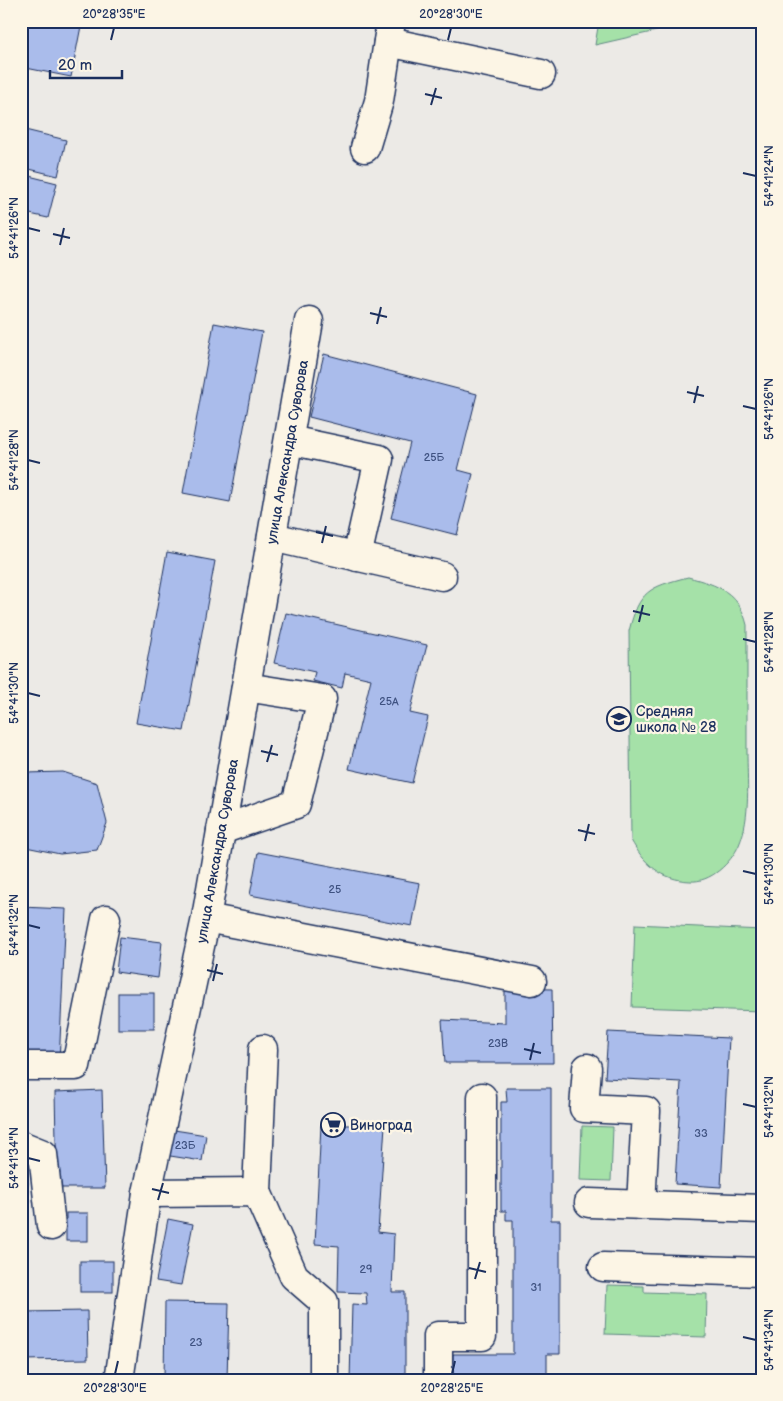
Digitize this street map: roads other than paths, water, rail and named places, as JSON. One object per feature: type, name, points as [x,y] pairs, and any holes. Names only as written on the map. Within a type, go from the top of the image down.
[{"type":"street","points":[[366,148],[379,101],[390,32],[541,74]]},
{"type":"street","name":"улица Александра Суворова","points":[[119,1380],[147,1192],[206,918],[309,321]]},
{"type":"street","points":[[289,440],[379,460],[357,557]]},
{"type":"street","points":[[272,537],[442,576]]},
{"type":"street","points":[[221,830],[296,804],[322,699],[246,687]]},
{"type":"street","points":[[206,918],[532,981]]},
{"type":"street","points":[[21,1066],[76,1066],[106,919]]},
{"type":"street","points":[[263,1049],[258,1192],[294,1276],[324,1302],[324,1380]]},
{"type":"street","points":[[586,1068],[584,1108],[646,1111],[641,1205]]},
{"type":"street","points":[[438,1380],[438,1336],[482,1336],[482,1097]]},
{"type":"street","points":[[21,1145],[43,1154],[51,1226]]},
{"type":"street","points":[[147,1192],[258,1192]]},
{"type":"street","points":[[590,1203],[762,1209]]},
{"type":"street","points":[[603,1266],[762,1272]]},
{"type":"place","name":"Средняя школа № 28","points":[[619,719]]},
{"type":"place","name":"Виноград","points":[[333,1125]]}]
